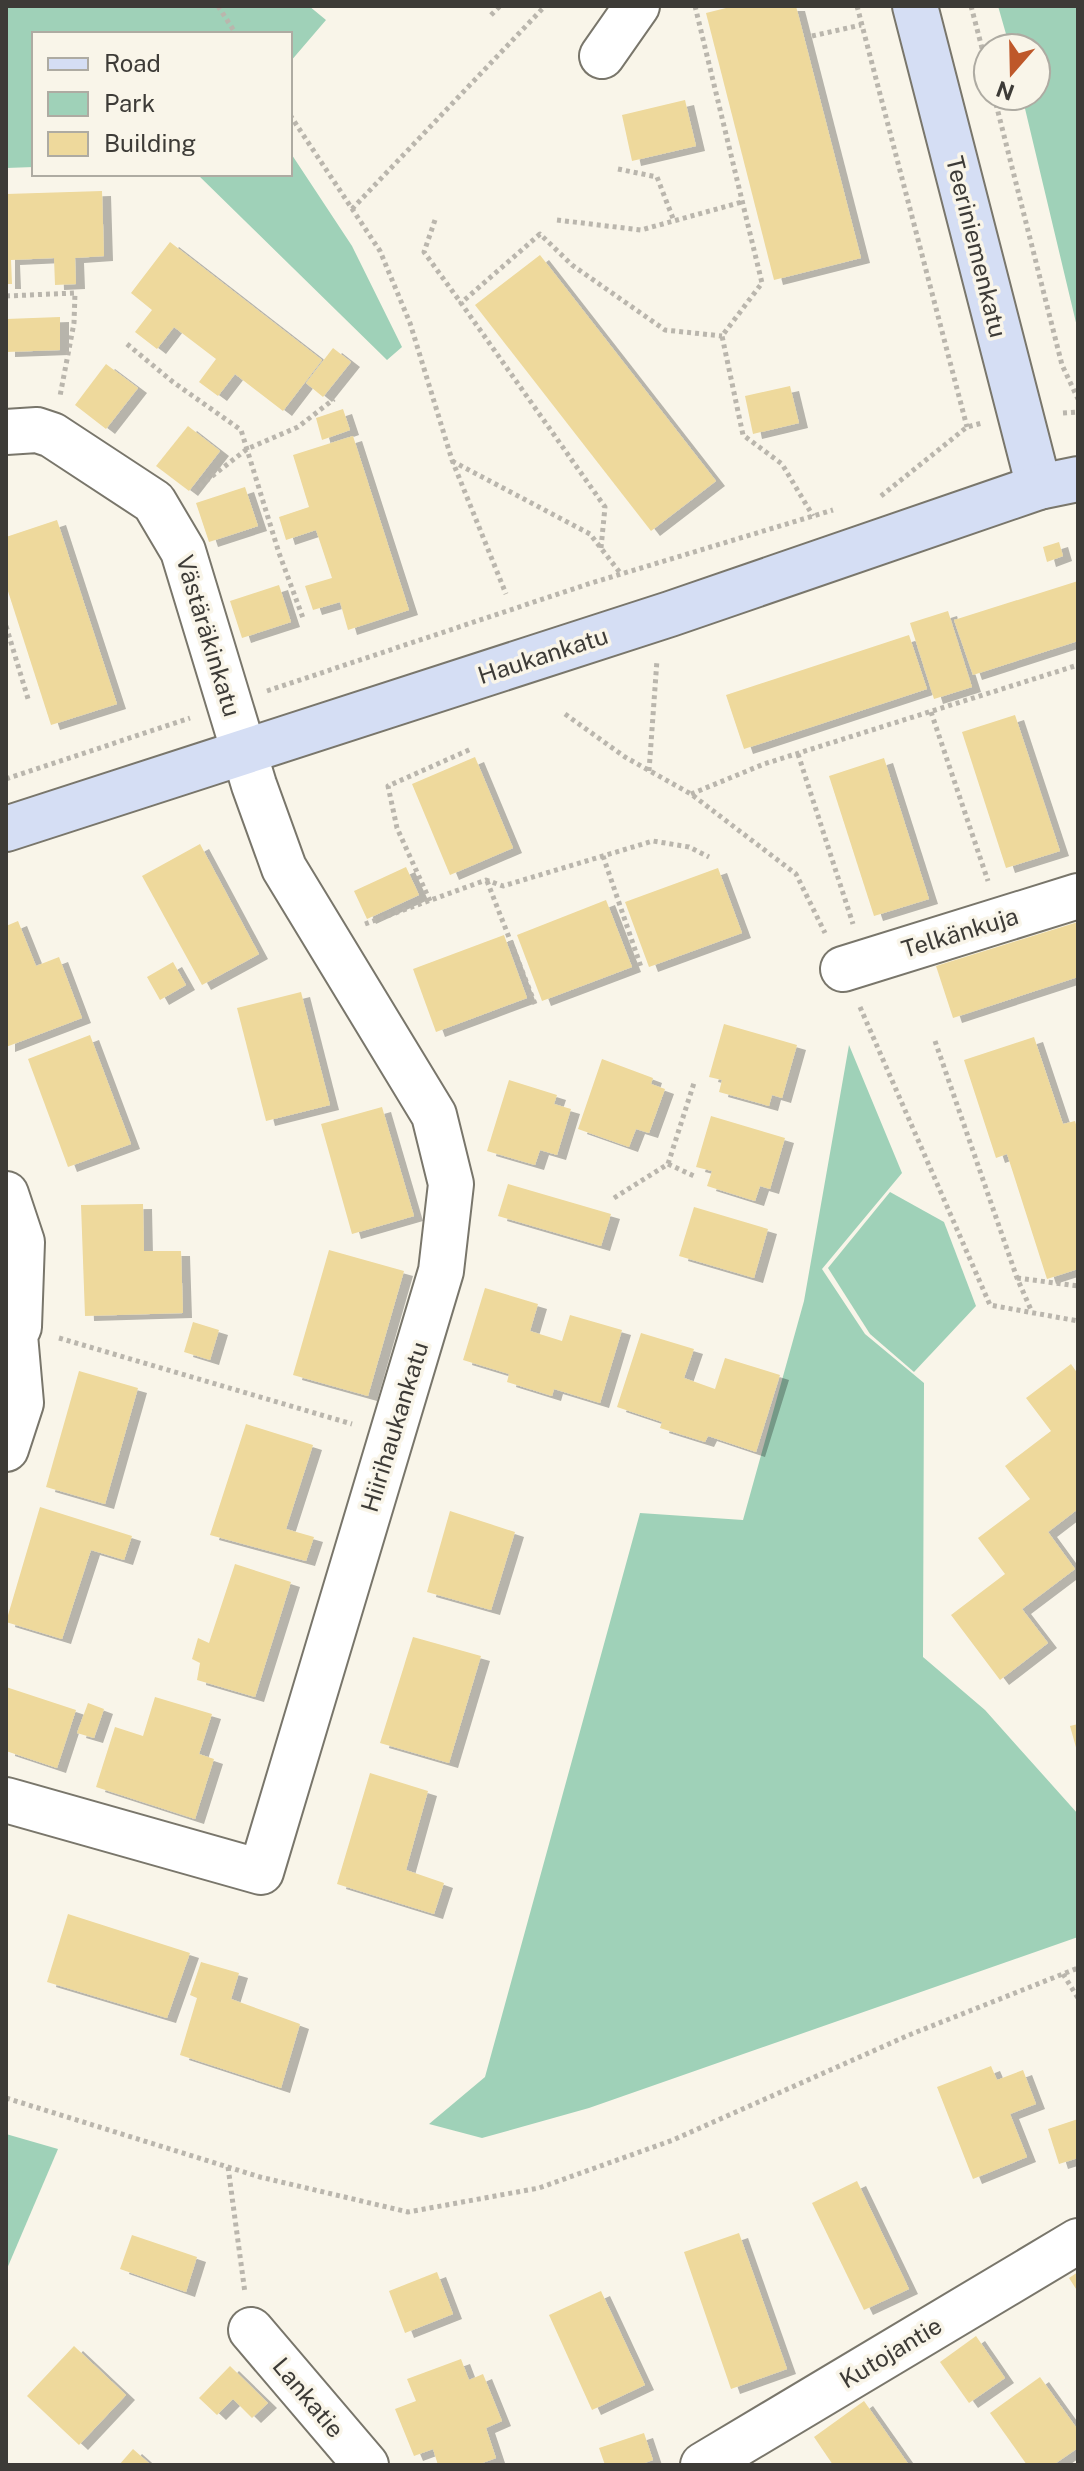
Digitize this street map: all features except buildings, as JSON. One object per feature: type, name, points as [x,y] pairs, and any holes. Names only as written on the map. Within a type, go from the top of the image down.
[{"type":"street","points":[[602,56],[637,6]]},
{"type":"street","name":"Teeriniemenkatu","points":[[915,6],[1018,415],[1058,483]]},
{"type":"street","name":"Västäräkinkatu","points":[[6,432],[37,430],[52,435],[154,502],[183,551],[245,754]]},
{"type":"street","name":"Haukankatu","points":[[6,829],[245,754],[1058,483]]},
{"type":"street","name":"Hiirihaukankatu","points":[[6,1800],[261,1872],[441,1271],[451,1184],[434,1115],[284,868],[245,754]]},
{"type":"street","name":"Telkänkuja","points":[[849,951],[1078,896]]},
{"type":"street","points":[[6,1194],[22,1242],[13,1333],[21,1403],[6,1449]]},
{"type":"street","name":"Kutojantie","points":[[703,2465],[1078,2241]]},
{"type":"street","name":"Lankatie","points":[[251,2330],[366,2465]]},
{"type":"path","points":[[218,6],[235,32]]},
{"type":"path","points":[[491,15],[500,6]]},
{"type":"path","points":[[352,209],[545,6]]},
{"type":"path","points":[[695,6],[762,283],[722,336],[743,435],[782,464],[813,516]]},
{"type":"path","points":[[857,6],[967,427]]},
{"type":"path","points":[[971,6],[978,32]]},
{"type":"path","points":[[812,36],[861,25]]},
{"type":"path","points":[[998,112],[1062,365],[1078,399]]},
{"type":"path","points":[[292,118],[380,251],[410,323],[452,460],[506,594]]},
{"type":"path","points":[[618,169],[657,177],[674,221]]},
{"type":"path","points":[[557,220],[641,230],[742,202]]},
{"type":"path","points":[[435,220],[424,252],[605,507],[601,548]]},
{"type":"path","points":[[461,303],[540,234],[572,265],[665,330],[722,336]]},
{"type":"path","points":[[6,296],[75,293],[74,323],[57,409]]},
{"type":"path","points":[[127,344],[173,382],[241,430],[303,618]]},
{"type":"path","points":[[182,499],[247,449],[298,427],[334,399]]},
{"type":"path","points":[[868,500],[881,496],[967,427],[1018,415],[1078,412]]},
{"type":"path","points":[[452,460],[590,534],[621,574]]},
{"type":"path","points":[[6,779],[621,574],[840,508]]},
{"type":"path","points":[[6,626],[29,702]]},
{"type":"path","points":[[649,771],[658,652]]},
{"type":"path","points":[[691,794],[798,754],[1078,665]]},
{"type":"path","points":[[931,712],[989,886]]},
{"type":"path","points":[[565,714],[649,771],[691,794],[796,874],[849,951]]},
{"type":"path","points":[[430,901],[397,828],[388,786],[471,749]]},
{"type":"path","points":[[798,754],[849,951],[990,1305],[1078,1321]]},
{"type":"path","points":[[326,938],[486,880],[503,886],[653,841],[689,847],[709,857]]},
{"type":"path","points":[[603,856],[641,967]]},
{"type":"path","points":[[486,880],[535,1004]]},
{"type":"path","points":[[935,1041],[1017,1278],[1033,1313]]},
{"type":"path","points":[[614,1198],[668,1164],[694,1083]]},
{"type":"path","points":[[668,1164],[694,1176]]},
{"type":"path","points":[[1017,1278],[1078,1286]]},
{"type":"path","points":[[13,1333],[392,1436]]},
{"type":"path","points":[[6,2098],[228,2167],[408,2212],[539,2188],[673,2140],[909,2035],[1078,1968]]},
{"type":"path","points":[[1063,1974],[1078,1998]]},
{"type":"path","points":[[228,2167],[251,2330]]},
{"type":"green space","points":[[6,6],[309,6],[326,20],[292,60],[292,32],[32,32],[32,167],[6,168]]},
{"type":"green space","points":[[998,6],[1078,6],[1078,331],[1026,112],[1052,112],[1052,32],[1005,32]]},
{"type":"green space","points":[[292,155],[352,246],[402,347],[387,360],[199,176],[292,176]]},
{"type":"green space","points":[[849,1045],[902,1173],[822,1269],[865,1334],[924,1383],[923,1657],[985,1710],[1078,1814],[1078,1937],[589,2108],[482,2138],[429,2124],[485,2077],[640,1513],[743,1520],[804,1301]]},
{"type":"green space","points":[[890,1192],[944,1222],[976,1306],[914,1372],[870,1334],[828,1268]]},
{"type":"green space","points":[[6,2134],[58,2149],[6,2271]]}]
